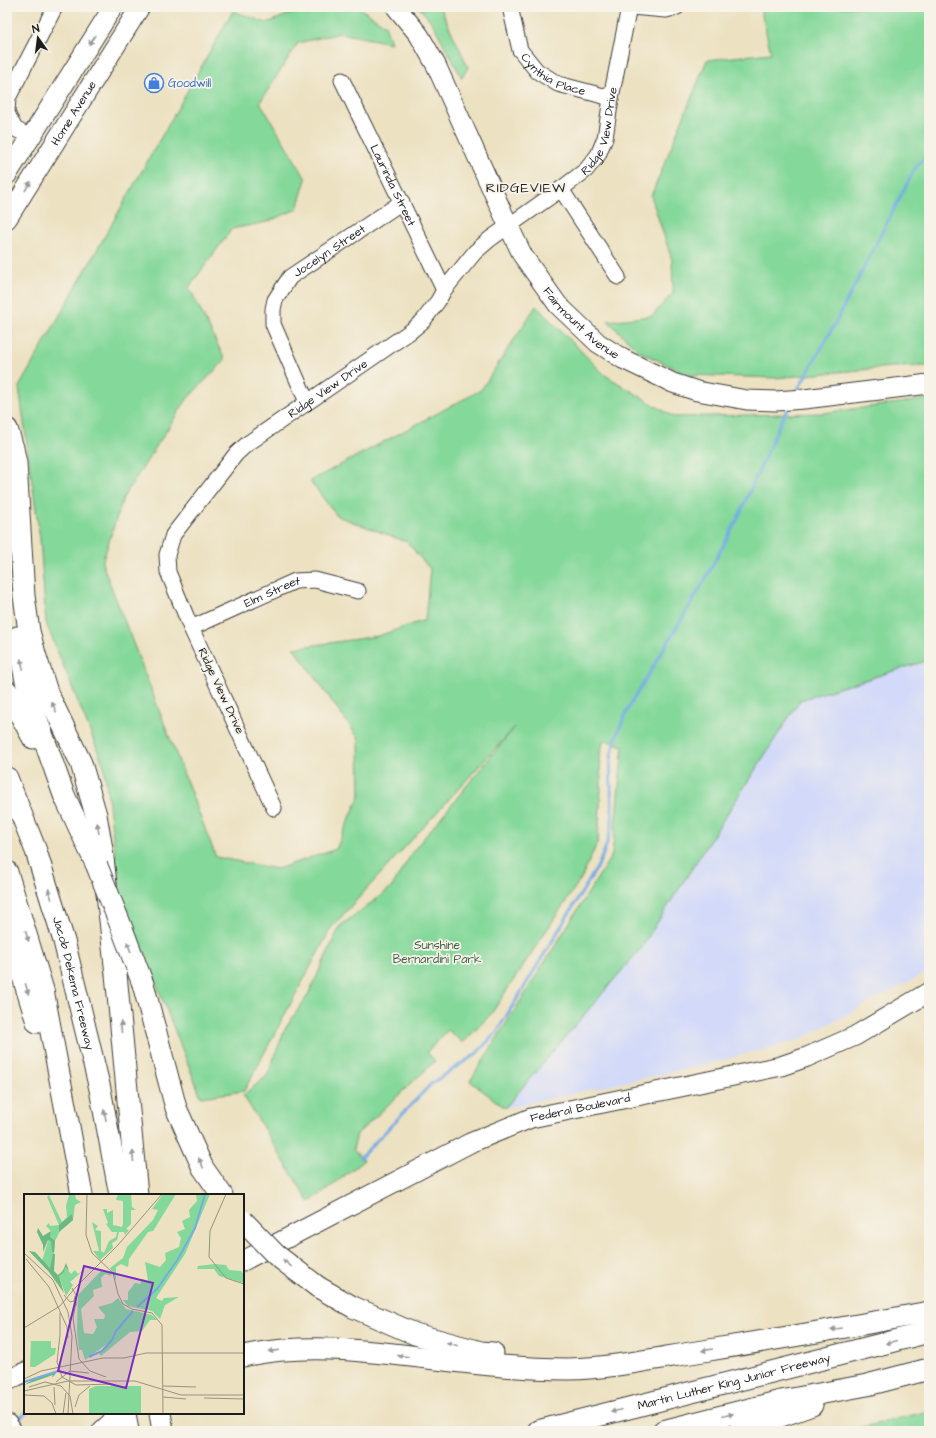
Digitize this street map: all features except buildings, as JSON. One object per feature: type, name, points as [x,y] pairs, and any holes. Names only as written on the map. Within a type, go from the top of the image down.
[{"type":"highway","points":[[7,429],[16,463],[24,596],[29,631],[47,692],[80,763],[96,815],[102,849],[137,1194]]},
{"type":"highway","points":[[18,486],[14,560],[14,602],[18,641],[30,700],[64,794]]},
{"type":"highway","points":[[7,691],[64,794],[97,866],[143,984],[176,1108],[203,1168],[221,1194]]},
{"type":"highway","name":"Jacob Dekema Freeway","points":[[7,778],[36,851],[64,941],[100,1089],[120,1194]]},
{"type":"highway","points":[[7,872],[43,990],[82,1194]]},
{"type":"highway","points":[[7,926],[27,986],[77,1168]]},
{"type":"highway","points":[[244,1222],[276,1254],[318,1288],[353,1307],[415,1334],[481,1352],[587,1360],[643,1362]]},
{"type":"highway","points":[[244,1356],[285,1349],[322,1348],[496,1366],[589,1368],[643,1362],[929,1312]]},
{"type":"highway","name":"Martin Luther King Junior Freeway","points":[[538,1431],[929,1332]]},
{"type":"highway","points":[[663,1431],[781,1401],[867,1385],[929,1369]]},
{"type":"highway","points":[[739,1431],[867,1385]]},
{"type":"highway","points":[[103,1431],[123,1414]]},
{"type":"highway","points":[[124,1414],[128,1431]]},
{"type":"highway","points":[[160,1414],[163,1431]]},
{"type":"highway","points":[[7,1425],[11,1431]]},
{"type":"main road","name":"Home Avenue","points":[[7,175],[113,7]]},
{"type":"main road","name":"Home Avenue","points":[[7,219],[140,7]]},
{"type":"main road","name":"Fairmount Avenue","points":[[396,7],[419,35],[436,64],[523,256],[558,305],[598,342],[623,359],[666,380],[698,391],[747,400],[776,401],[804,399],[929,384]]},
{"type":"main road","name":"Federal Boulevard","points":[[244,1260],[470,1143],[531,1118],[781,1066],[807,1057],[855,1036],[929,992]]},
{"type":"main road","points":[[7,1381],[24,1372]]},
{"type":"street","points":[[31,137],[15,129],[7,112],[8,98],[55,7]]},
{"type":"street","name":"Cynthia Place","points":[[510,7],[520,50],[537,71],[558,84],[611,98]]},
{"type":"street","points":[[630,7],[666,10],[677,7]]},
{"type":"street","name":"Ridge View Drive","points":[[274,808],[191,628],[168,572],[167,555],[173,535],[236,454],[307,402],[411,331],[427,316],[444,290],[475,252],[490,239],[509,227],[586,170],[598,155],[604,138],[630,7]]},
{"type":"street","name":"Laurinda Street","points":[[342,80],[444,290]]},
{"type":"street","points":[[561,189],[618,277]]},
{"type":"street","name":"Jocelyn Street","points":[[307,402],[274,324],[273,309],[275,300],[290,277],[402,202]]},
{"type":"street","name":"Elm Street","points":[[191,628],[294,581],[315,580],[358,591]]},
{"type":"shaded area","points":[[929,660],[929,971],[799,1040],[704,1065],[505,1108],[641,948],[800,700]]},
{"type":"green space","name":"Sunshine Bernardini Park","points":[[308,7],[358,7],[385,25],[391,43],[340,33],[298,43],[260,102],[306,179],[297,209],[267,222],[232,229],[189,287],[225,360],[187,399],[123,498],[102,563],[216,857],[277,869],[336,849],[360,795],[359,739],[294,648],[378,636],[425,620],[430,569],[407,542],[337,516],[310,481],[481,390],[536,306],[605,375],[674,417],[823,413],[929,399],[929,660],[800,700],[641,948],[505,1108],[470,1081],[612,855],[623,746],[604,740],[600,753],[601,788],[598,841],[582,877],[491,1014],[463,1043],[448,1030],[427,1052],[435,1061],[357,1134],[353,1150],[364,1160],[323,1193],[309,1202],[243,1095],[267,1076],[285,1029],[308,995],[340,926],[391,888],[414,850],[515,727],[331,928],[244,1091],[201,1097],[120,892],[104,766],[46,623],[40,539],[19,387],[233,11],[267,23]]},
{"type":"green space","points":[[419,7],[440,7],[468,67],[462,78],[433,24]]},
{"type":"green space","points":[[760,7],[929,7],[929,366],[892,367],[775,378],[689,375],[640,352],[608,321],[652,316],[673,293],[672,260],[651,196],[707,60],[771,53]]},
{"type":"green space","points":[[929,1411],[929,1431],[847,1431]]},
{"type":"waterway","points":[[796,393],[836,322],[914,170],[929,152]]},
{"type":"waterway","points":[[360,1158],[432,1083],[476,1054],[496,1033],[598,866],[607,844],[612,821],[610,775],[611,759],[615,739],[620,726],[629,707],[702,585],[737,520],[781,421],[789,407]]},
{"type":"waterway","points":[[15,1422],[25,1414]]},
{"type":"place","name":"Goodwill","points":[[154,83]]},
{"type":"district","name":"RIDGEVIEW","points":[[526,188]]}]
